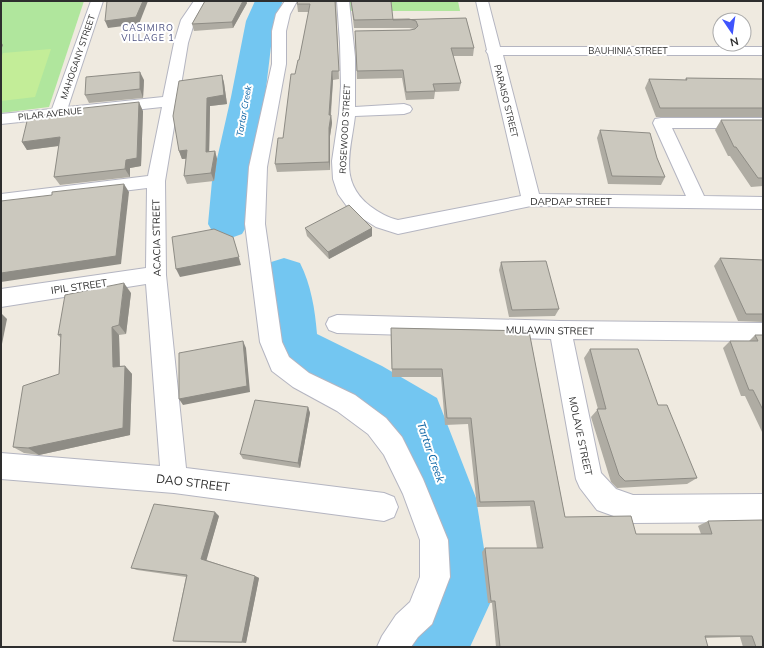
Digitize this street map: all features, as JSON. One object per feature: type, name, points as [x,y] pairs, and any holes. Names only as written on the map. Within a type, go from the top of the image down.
[{"type":"street","name":"MAHOGANY STREET","points":[[58,113],[97,1]]},
{"type":"street","name":"ACACIA STREET","points":[[174,480],[156,275],[156,181],[181,43],[188,20],[200,1]]},
{"type":"street","points":[[291,1],[283,14],[279,31],[278,64],[258,167],[255,224],[271,342],[280,364],[301,380],[346,403],[377,426],[393,446],[414,488],[434,540],[436,576],[421,612],[407,626],[393,647]]},
{"type":"street","name":"ROSEWOOD STREET","points":[[343,1],[355,34],[341,167],[344,186],[356,206],[390,226],[398,227]]},
{"type":"street","name":"PARAISO STREET","points":[[482,1],[493,52],[531,200]]},
{"type":"street","name":"BAUHINIA STREET","points":[[493,52],[763,51]]},
{"type":"street","name":"PILAR AVENUE","points":[[1,119],[170,101]]},
{"type":"street","points":[[347,112],[404,109]]},
{"type":"street","points":[[698,202],[661,123],[763,123]]},
{"type":"street","points":[[1,200],[156,181]]},
{"type":"street","name":"DAPDAP STREET","points":[[398,227],[531,200],[763,203]]},
{"type":"street","name":"IPIL STREET","points":[[1,298],[156,275]]},
{"type":"street","name":"MULAWIN STREET","points":[[337,324],[560,330],[763,332]]},
{"type":"street","name":"MOLAVE STREET","points":[[560,330],[589,479],[607,500],[633,509],[763,508]]},
{"type":"street","name":"DAO STREET","points":[[1,466],[174,480],[384,507]]},
{"type":"green space","points":[[1,1],[84,1],[49,107],[1,113]]},
{"type":"green space","points":[[348,1],[458,1],[460,11],[348,11]]},
{"type":"green space","points":[[51,49],[35,97],[1,101],[1,58],[3,53]]},
{"type":"building","points":[[107,1],[143,1],[136,17],[105,21]]},
{"type":"building","points":[[205,1],[243,1],[232,22],[192,24]]},
{"type":"building","points":[[298,1],[335,1],[339,71],[332,71],[329,115],[331,115],[329,128],[329,162],[275,164],[278,138],[283,138],[291,74],[295,74],[299,60],[310,4],[297,4]]},
{"type":"building","points":[[351,1],[391,1],[393,19],[354,20]]},
{"type":"building","points":[[466,18],[474,48],[451,48],[461,83],[433,84],[435,91],[406,92],[403,70],[357,71],[355,31],[415,29],[418,26],[416,21],[411,20]]},
{"type":"building","points":[[409,19],[411,20],[393,20]]},
{"type":"building","points":[[140,72],[140,89],[85,95],[86,77]]},
{"type":"building","points":[[222,75],[224,95],[207,98],[206,152],[215,151],[211,173],[184,176],[187,150],[179,151],[173,116],[179,81]]},
{"type":"building","points":[[686,78],[763,79],[763,108],[660,108],[649,79],[687,80]]},
{"type":"building","points":[[139,102],[137,158],[126,160],[125,169],[54,177],[60,137],[22,142],[28,117],[76,111],[84,108]]},
{"type":"building","points":[[721,120],[763,120],[763,178],[758,178],[736,147],[734,147]]},
{"type":"building","points":[[600,130],[650,133],[657,158],[665,177],[612,176]]},
{"type":"building","points":[[124,184],[116,256],[1,273],[1,201],[52,195],[52,192]]},
{"type":"building","points":[[349,205],[372,228],[328,252],[305,228]]},
{"type":"building","points":[[214,229],[233,237],[239,257],[176,269],[172,237]]},
{"type":"building","points":[[720,258],[763,260],[763,314],[746,314]]},
{"type":"building","points":[[546,261],[559,309],[512,310],[501,262]]},
{"type":"building","points":[[124,283],[119,325],[112,327],[113,367],[125,366],[123,428],[28,448],[13,447],[23,386],[59,374],[61,334],[58,335],[65,295]]},
{"type":"building","points":[[391,328],[529,331],[565,517],[631,516],[636,534],[712,534],[708,521],[762,520],[763,647],[756,647],[752,636],[705,636],[708,647],[500,647],[495,601],[491,601],[485,548],[543,548],[534,501],[480,502],[471,418],[447,418],[442,369],[392,369]]},
{"type":"building","points":[[755,335],[763,335],[763,410],[753,390],[749,390],[730,341],[758,341]]},
{"type":"building","points":[[243,341],[247,386],[179,399],[179,353]]},
{"type":"building","points":[[590,349],[638,349],[658,405],[667,405],[697,478],[625,481],[619,475],[597,409],[606,409]]},
{"type":"building","points":[[255,400],[308,407],[298,463],[240,454]]},
{"type":"building","points":[[154,504],[215,512],[201,559],[255,576],[242,642],[173,641],[187,575],[131,568]]},
{"type":"waterway","name":"Tartar Creek","points":[[228,224],[231,181],[248,97],[260,21],[269,1]]},
{"type":"waterway","name":"Tartar Creek","points":[[284,275],[292,307],[294,345],[364,382],[418,415],[447,498],[460,599],[435,647]]},
{"type":"district","name":"CASIMIRO VILLAGE 1","points":[[148,34]]}]
